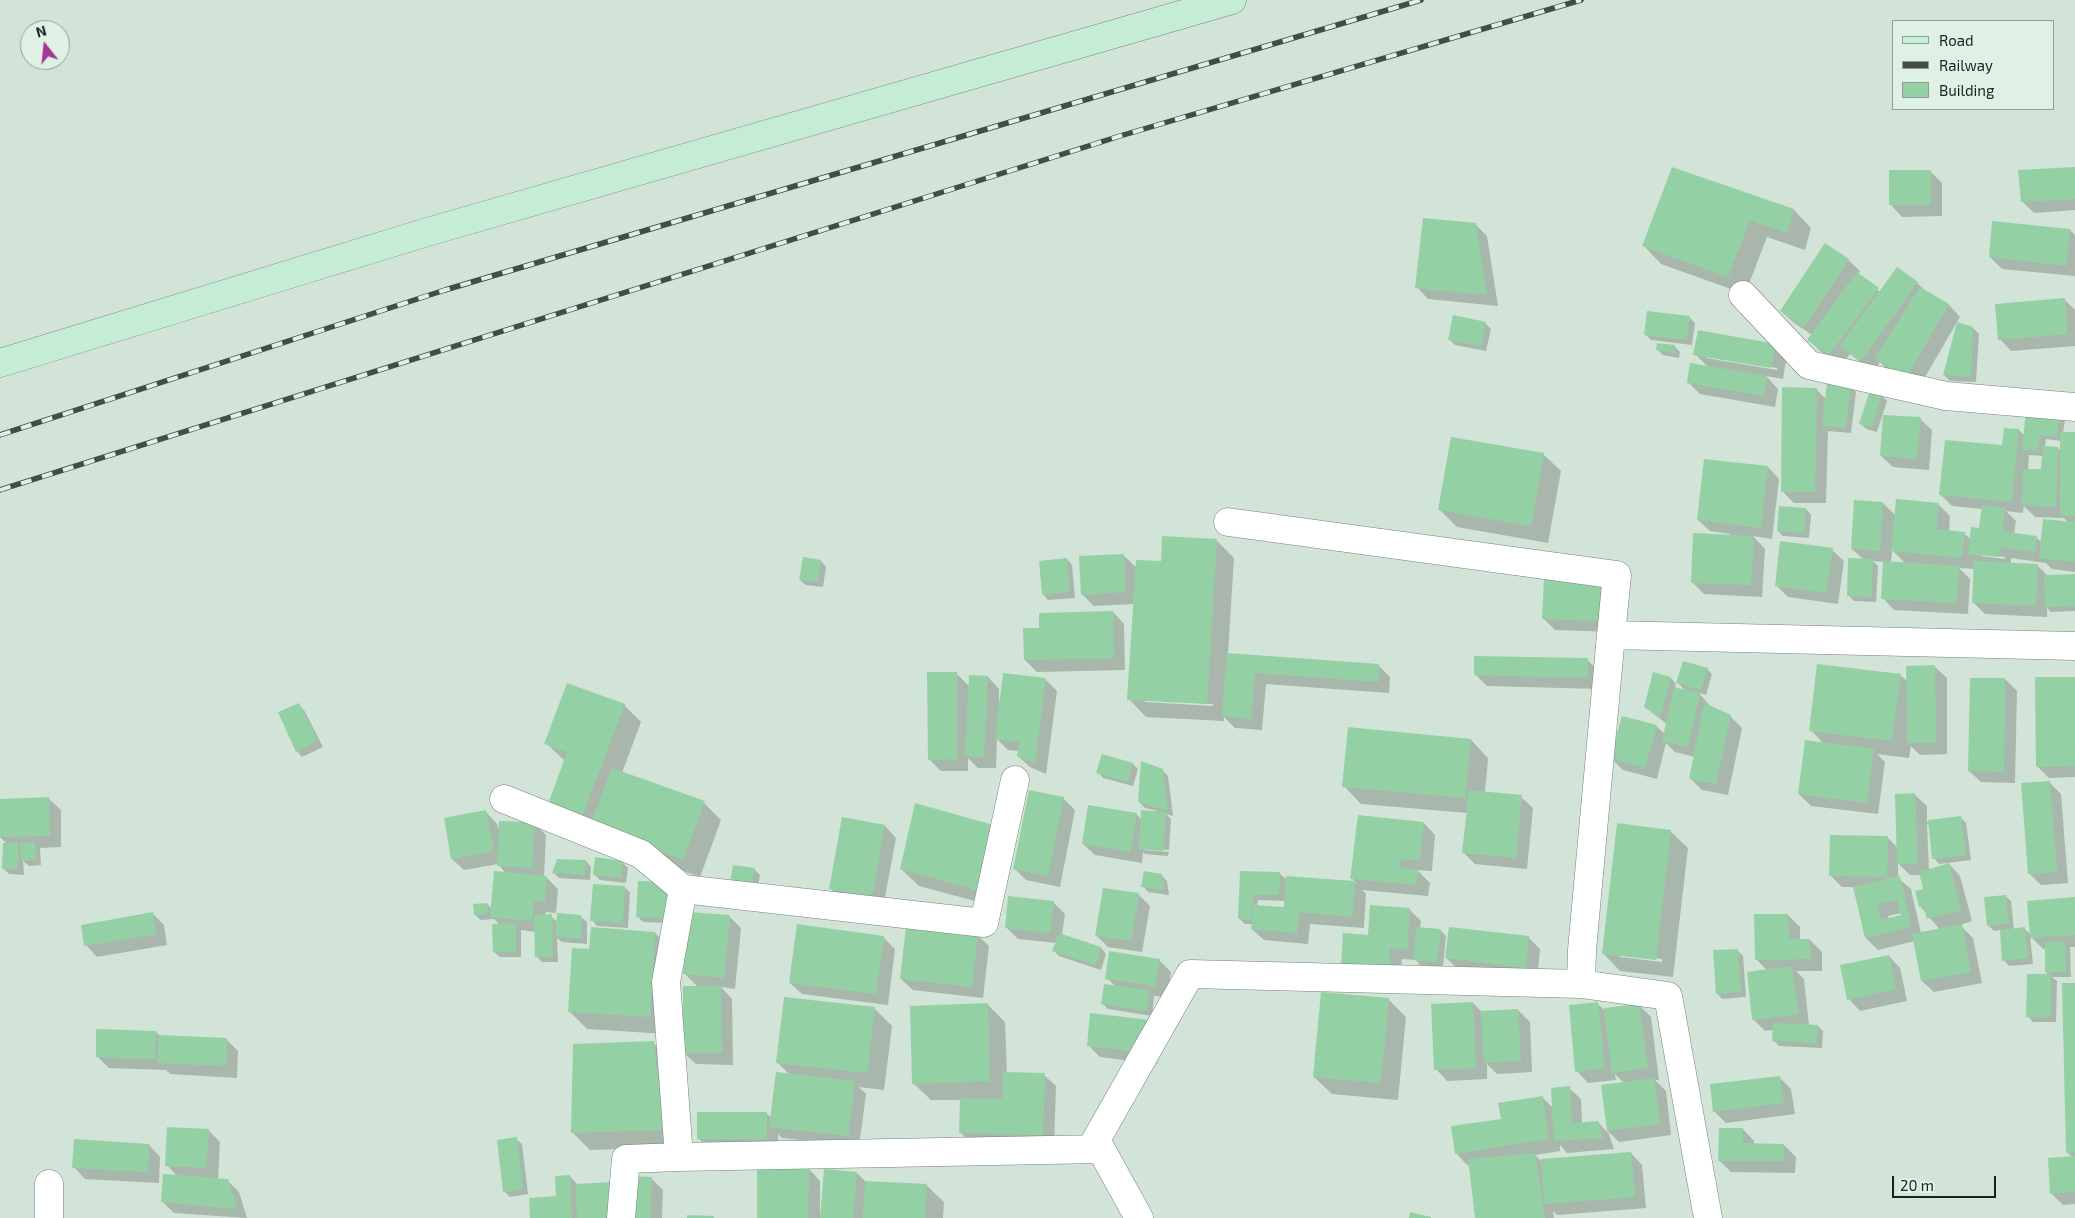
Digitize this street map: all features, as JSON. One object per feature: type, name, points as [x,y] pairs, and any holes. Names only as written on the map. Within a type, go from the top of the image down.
[{"type":"street","points":[[0,362],[424,234],[1232,0]]},
{"type":"street","points":[[1743,295],[1809,366],[1946,396],[2075,407]]},
{"type":"street","points":[[1228,522],[1617,574],[1582,950],[1581,984]]},
{"type":"street","points":[[1611,634],[2075,646]]},
{"type":"street","points":[[504,799],[641,854],[683,889],[984,923],[1015,780]]},
{"type":"street","points":[[680,1157],[666,982],[683,889]]},
{"type":"street","points":[[1139,1218],[1096,1140],[1190,974],[1581,984],[1668,996],[1708,1218]]},
{"type":"street","points":[[621,1218],[626,1159],[1101,1149]]},
{"type":"street","points":[[49,1184],[49,1218]]},
{"type":"building","points":[[1672,167],[1794,209],[1787,233],[1750,220],[1728,277],[1642,246]]},
{"type":"building","points":[[2075,167],[2075,199],[2021,202],[2018,170]]},
{"type":"building","points":[[1889,170],[1931,170],[1931,205],[1889,205]]},
{"type":"building","points":[[1423,218],[1476,223],[1487,295],[1415,288]]},
{"type":"building","points":[[1992,221],[2070,229],[2066,266],[1989,257]]},
{"type":"building","points":[[1825,243],[1849,259],[1804,327],[1780,311]]},
{"type":"building","points":[[1897,267],[1918,282],[1861,361],[1840,346]]},
{"type":"building","points":[[1857,272],[1879,288],[1829,355],[1807,340]]},
{"type":"building","points":[[1920,287],[1949,304],[1906,378],[1875,358]]},
{"type":"building","points":[[2065,298],[2067,334],[1998,340],[1995,304]]},
{"type":"building","points":[[1647,311],[1690,316],[1687,340],[1644,335]]},
{"type":"building","points":[[1453,315],[1486,322],[1481,346],[1448,340]]},
{"type":"building","points":[[1957,322],[1973,327],[1971,377],[1943,375]]},
{"type":"building","points":[[1698,330],[1776,344],[1771,368],[1693,355]]},
{"type":"building","points":[[1657,343],[1675,345],[1674,353],[1656,350]]},
{"type":"building","points":[[1690,363],[1767,376],[1764,396],[1687,383]]},
{"type":"building","points":[[1827,383],[1851,385],[1846,428],[1822,426]]},
{"type":"building","points":[[1782,387],[1817,388],[1815,492],[1781,492]]},
{"type":"building","points":[[1870,390],[1882,394],[1872,427],[1859,424]]},
{"type":"building","points":[[2026,410],[2060,414],[2057,436],[2040,435],[2038,451],[2022,450]]},
{"type":"building","points":[[1883,415],[1921,417],[1917,459],[1880,456]]},
{"type":"building","points":[[2004,428],[2019,429],[2012,502],[1939,495],[1945,440],[2002,445]]},
{"type":"building","points":[[2060,432],[2075,432],[2075,516],[2060,516]]},
{"type":"building","points":[[1451,437],[1544,453],[1531,526],[1438,510]]},
{"type":"building","points":[[2043,446],[2058,447],[2056,507],[2022,505],[2023,469],[2041,469]]},
{"type":"building","points":[[1704,459],[1768,466],[1761,528],[1697,520]]},
{"type":"building","points":[[1896,499],[1939,503],[1936,529],[1965,532],[1962,558],[1891,551]]},
{"type":"building","points":[[1854,500],[1883,502],[1880,551],[1851,549]]},
{"type":"building","points":[[1982,505],[2005,508],[2002,531],[2037,536],[2035,552],[2000,547],[1999,557],[1968,554],[1971,527],[1979,528]]},
{"type":"building","points":[[1779,506],[1806,508],[1804,533],[1777,531]]},
{"type":"building","points":[[2043,519],[2075,522],[2075,562],[2039,558]]},
{"type":"building","points":[[1693,533],[1754,536],[1751,585],[1691,583]]},
{"type":"building","points":[[1162,536],[1217,539],[1207,704],[1127,700],[1136,560],[1161,561]]},
{"type":"building","points":[[1780,541],[1833,548],[1826,593],[1775,586]]},
{"type":"building","points":[[1124,554],[1126,592],[1081,595],[1079,556]]},
{"type":"building","points":[[803,557],[821,560],[818,582],[799,580]]},
{"type":"building","points":[[1067,558],[1070,592],[1042,595],[1039,561]]},
{"type":"building","points":[[1848,558],[1873,559],[1871,597],[1847,596]]},
{"type":"building","points":[[1883,561],[1959,566],[1957,603],[1881,599]]},
{"type":"building","points":[[1974,561],[2038,564],[2036,606],[1972,603]]},
{"type":"building","points":[[2075,574],[2075,606],[2045,607],[2044,575]]},
{"type":"building","points":[[1544,578],[1601,581],[1599,621],[1542,619]]},
{"type":"building","points":[[1113,611],[1114,658],[1024,660],[1023,628],[1039,628],[1039,613]]},
{"type":"building","points":[[1227,653],[1379,664],[1378,682],[1255,673],[1251,719],[1222,716]]},
{"type":"building","points":[[1474,656],[1588,658],[1588,678],[1474,675]]},
{"type":"building","points":[[1683,661],[1708,668],[1701,690],[1676,683]]},
{"type":"building","points":[[1817,664],[1901,674],[1892,741],[1809,731]]},
{"type":"building","points":[[1935,665],[1936,743],[1907,743],[1906,666]]},
{"type":"building","points":[[927,672],[957,672],[957,759],[928,760]]},
{"type":"building","points":[[1653,672],[1671,677],[1660,718],[1644,707]]},
{"type":"building","points":[[1003,673],[1046,678],[1035,763],[1017,756],[1019,742],[995,739]]},
{"type":"building","points":[[969,675],[988,676],[984,757],[965,756]]},
{"type":"building","points":[[2035,677],[2075,677],[2075,766],[2036,767]]},
{"type":"building","points":[[1970,678],[2005,678],[2004,772],[1968,771]]},
{"type":"building","points":[[567,683],[625,704],[581,819],[547,807],[567,752],[544,744]]},
{"type":"building","points":[[1674,687],[1700,693],[1688,747],[1662,741]]},
{"type":"building","points":[[299,703],[318,741],[296,752],[278,712]]},
{"type":"building","points":[[1704,703],[1731,715],[1716,784],[1689,779]]},
{"type":"building","points":[[1622,716],[1657,725],[1645,768],[1610,758]]},
{"type":"building","points":[[1348,727],[1471,739],[1465,798],[1342,787]]},
{"type":"building","points":[[1805,740],[1874,749],[1867,803],[1798,794]]},
{"type":"building","points":[[1102,754],[1133,763],[1127,782],[1096,773]]},
{"type":"building","points":[[1141,761],[1163,769],[1168,811],[1138,802]]},
{"type":"building","points":[[612,768],[705,801],[683,860],[590,826]]},
{"type":"building","points":[[2050,781],[2057,872],[2028,874],[2021,783]]},
{"type":"building","points":[[1029,790],[1064,797],[1048,876],[1013,869]]},
{"type":"building","points":[[1469,790],[1522,795],[1516,858],[1462,853]]},
{"type":"building","points":[[1915,793],[1918,864],[1897,864],[1895,794]]},
{"type":"building","points":[[49,797],[50,836],[0,837],[0,799]]},
{"type":"building","points":[[915,803],[997,826],[984,892],[900,869]]},
{"type":"building","points":[[1088,805],[1137,813],[1130,852],[1082,844]]},
{"type":"building","points":[[486,810],[494,851],[451,859],[444,818]]},
{"type":"building","points":[[1141,810],[1166,812],[1163,851],[1139,849]]},
{"type":"building","points":[[1358,815],[1424,822],[1420,860],[1401,859],[1400,868],[1418,870],[1416,885],[1350,879]]},
{"type":"building","points":[[1961,816],[1966,855],[1932,859],[1928,820]]},
{"type":"building","points":[[842,817],[885,825],[872,897],[829,889]]},
{"type":"building","points":[[499,821],[535,822],[532,868],[497,866]]},
{"type":"building","points":[[1617,823],[1671,830],[1656,960],[1602,954]]},
{"type":"building","points":[[1830,835],[1888,836],[1887,877],[1829,876]]},
{"type":"building","points":[[35,842],[36,860],[22,861],[20,843]]},
{"type":"building","points":[[3,843],[18,843],[18,869],[2,869]]},
{"type":"building","points":[[595,857],[623,861],[621,878],[593,875]]},
{"type":"building","points":[[557,859],[586,860],[585,875],[552,873]]},
{"type":"building","points":[[1949,863],[1961,910],[1927,919],[1924,906],[1919,907],[1915,891],[1923,889],[1919,872]]},
{"type":"building","points":[[733,865],[755,868],[750,893],[729,889]]},
{"type":"building","points":[[494,871],[547,876],[545,902],[534,901],[532,921],[490,917]]},
{"type":"building","points":[[1144,871],[1162,874],[1164,890],[1141,887]]},
{"type":"building","points":[[1240,871],[1280,872],[1279,895],[1253,895],[1251,920],[1238,919]]},
{"type":"building","points":[[1286,876],[1355,881],[1352,917],[1299,912],[1297,933],[1251,929],[1253,905],[1284,907]]},
{"type":"building","points":[[1900,876],[1911,927],[1865,938],[1853,887]],"holes":[[[1897,900],[1901,915],[1881,920],[1877,904]]]},
{"type":"building","points":[[638,881],[668,882],[665,918],[636,917]]},
{"type":"building","points":[[593,884],[625,886],[623,923],[590,921]]},
{"type":"building","points":[[1103,888],[1139,893],[1131,941],[1095,936]]},
{"type":"building","points":[[2006,895],[2009,923],[1987,926],[1984,897]]},
{"type":"building","points":[[1008,896],[1054,901],[1050,933],[1005,928]]},
{"type":"building","points":[[2075,897],[2075,935],[2030,938],[2027,901]]},
{"type":"building","points":[[487,903],[488,914],[474,915],[473,904]]},
{"type":"building","points":[[1370,905],[1410,908],[1407,949],[1390,948],[1389,968],[1341,965],[1343,933],[1368,935]]},
{"type":"building","points":[[153,912],[156,934],[84,946],[81,925]]},
{"type":"building","points":[[689,912],[730,915],[724,978],[683,974]]},
{"type":"building","points":[[557,913],[581,915],[582,939],[555,937]]},
{"type":"building","points":[[552,914],[553,957],[535,957],[534,915]]},
{"type":"building","points":[[1754,914],[1788,914],[1789,939],[1810,939],[1811,959],[1755,960]]},
{"type":"building","points":[[516,923],[516,952],[493,952],[492,924]]},
{"type":"building","points":[[797,924],[884,936],[876,994],[789,983]]},
{"type":"building","points":[[1962,924],[1971,972],[1921,981],[1912,934]]},
{"type":"building","points":[[906,926],[978,934],[972,987],[900,979]]},
{"type":"building","points":[[591,927],[655,932],[650,1017],[568,1012],[572,948],[589,949]]},
{"type":"building","points":[[1417,927],[1441,929],[1437,962],[1413,960]]},
{"type":"building","points":[[1449,927],[1529,936],[1526,968],[1445,958]]},
{"type":"building","points":[[2025,927],[2028,958],[2002,961],[2000,930]]},
{"type":"building","points":[[1059,933],[1101,947],[1095,965],[1052,951]]},
{"type":"building","points":[[2045,942],[2065,942],[2066,972],[2045,972]]},
{"type":"building","points":[[1738,949],[1741,992],[1716,994],[1713,950]]},
{"type":"building","points":[[1109,951],[1160,959],[1155,986],[1105,979]]},
{"type":"building","points":[[1889,955],[1896,989],[1847,1000],[1840,965]]},
{"type":"building","points":[[1792,966],[1798,1014],[1752,1020],[1747,972]]},
{"type":"building","points":[[2027,974],[2051,974],[2051,1017],[2026,1017]]},
{"type":"building","points":[[2062,983],[2075,983],[2075,1152],[2066,1153]]},
{"type":"building","points":[[1104,984],[1149,990],[1147,1011],[1101,1004]]},
{"type":"building","points":[[683,986],[721,986],[722,1053],[683,1053]]},
{"type":"building","points":[[1321,992],[1389,998],[1381,1083],[1313,1077]]},
{"type":"building","points":[[784,997],[875,1007],[867,1073],[776,1063]]},
{"type":"building","points":[[1473,1002],[1476,1068],[1434,1070],[1431,1004]]},
{"type":"building","points":[[1598,1002],[1605,1068],[1575,1072],[1569,1005]]},
{"type":"building","points":[[988,1003],[990,1081],[912,1084],[910,1006]]},
{"type":"building","points":[[1639,1004],[1648,1068],[1612,1073],[1604,1008]]},
{"type":"building","points":[[1518,1009],[1521,1061],[1484,1063],[1481,1011]]},
{"type":"building","points":[[1090,1013],[1150,1020],[1146,1053],[1087,1046]]},
{"type":"building","points":[[1773,1023],[1818,1025],[1817,1043],[1772,1041]]},
{"type":"building","points":[[96,1029],[156,1031],[155,1059],[96,1057]]},
{"type":"building","points":[[159,1035],[227,1038],[226,1066],[157,1063]]},
{"type":"building","points":[[654,1041],[663,1130],[571,1133],[573,1044]]},
{"type":"building","points":[[776,1072],[855,1081],[848,1136],[769,1127]]},
{"type":"building","points":[[1003,1072],[1045,1073],[1043,1135],[959,1133],[960,1098],[1002,1099]]},
{"type":"building","points":[[1780,1076],[1784,1103],[1713,1112],[1710,1084]]},
{"type":"building","points":[[1654,1078],[1660,1124],[1607,1131],[1601,1085]]},
{"type":"building","points":[[1570,1086],[1572,1123],[1598,1121],[1603,1138],[1554,1141],[1551,1088]]},
{"type":"building","points":[[1543,1096],[1549,1139],[1455,1154],[1451,1126],[1501,1119],[1498,1103]]},
{"type":"building","points":[[697,1112],[767,1112],[767,1139],[697,1139]]},
{"type":"building","points":[[167,1127],[209,1129],[206,1168],[165,1166]]},
{"type":"building","points":[[1719,1128],[1743,1128],[1743,1143],[1784,1144],[1784,1161],[1718,1161]]},
{"type":"building","points":[[517,1137],[523,1189],[503,1192],[497,1140]]},
{"type":"building","points":[[74,1139],[149,1144],[148,1172],[72,1168]]},
{"type":"building","points":[[1631,1152],[1635,1197],[1544,1204],[1541,1159]]},
{"type":"building","points":[[1535,1153],[1545,1218],[1475,1218],[1468,1159]]},
{"type":"building","points":[[2075,1156],[2075,1192],[2050,1194],[2048,1158]]},
{"type":"building","points":[[757,1167],[809,1168],[808,1218],[757,1218]]},
{"type":"building","points":[[824,1169],[857,1172],[853,1218],[820,1218]]},
{"type":"building","points":[[163,1174],[228,1179],[237,1209],[161,1202]]},
{"type":"building","points":[[570,1175],[572,1218],[530,1218],[529,1198],[556,1196],[555,1176]]},
{"type":"building","points":[[633,1176],[652,1177],[650,1218],[631,1218]]},
{"type":"building","points":[[865,1181],[927,1184],[925,1218],[863,1218]]},
{"type":"building","points":[[613,1182],[614,1218],[577,1218],[576,1184]]},
{"type":"building","points":[[1410,1212],[1431,1217],[1431,1218],[1409,1218]]},
{"type":"building","points":[[687,1215],[714,1216],[714,1218],[687,1218]]},
{"type":"railway","points":[[0,435],[445,290],[1421,0]]},
{"type":"railway","points":[[0,490],[1120,136],[1581,0]]}]
